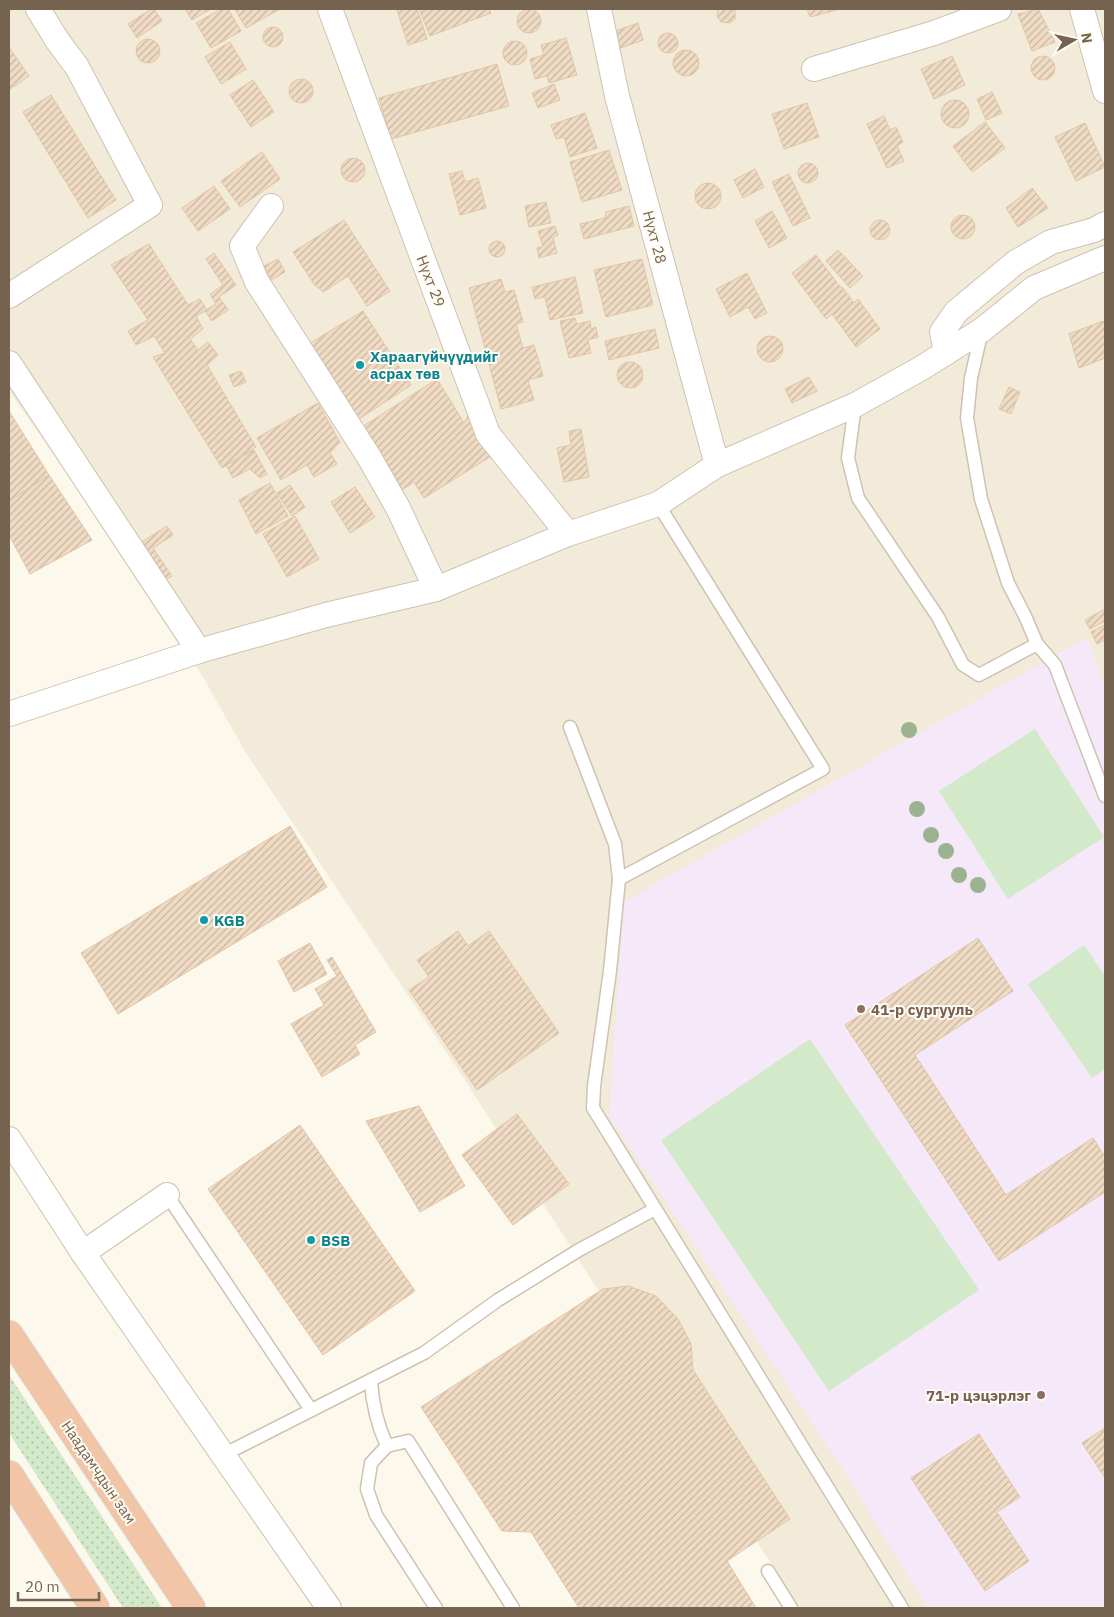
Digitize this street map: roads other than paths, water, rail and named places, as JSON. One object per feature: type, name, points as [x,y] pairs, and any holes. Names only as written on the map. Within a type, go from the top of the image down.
[{"type":"highway","name":"Наадамчдын зам","points":[[9,1334],[190,1608]]},
{"type":"highway","points":[[9,1475],[95,1608]]},
{"type":"street","points":[[9,296],[150,205],[77,67],[57,40],[38,9]]},
{"type":"street","name":"Нүхт 29","points":[[330,9],[488,434],[568,534]]},
{"type":"street","name":"Нүхт 28","points":[[599,9],[617,96],[717,465]]},
{"type":"street","points":[[814,69],[934,33],[999,9]]},
{"type":"street","points":[[1082,9],[1105,91]]},
{"type":"street","points":[[271,206],[242,246],[257,282],[369,457],[398,508],[436,589]]},
{"type":"street","points":[[946,353],[942,332],[956,312],[1016,262],[1051,242],[1094,230],[1105,224]]},
{"type":"street","points":[[9,714],[199,651],[326,615],[436,589],[568,534],[658,504],[717,465],[855,405],[982,330],[1034,288],[1105,258]]},
{"type":"street","points":[[9,363],[199,651]]},
{"type":"street","points":[[9,1139],[84,1254],[329,1608]]},
{"type":"street","points":[[84,1254],[167,1195]]},
{"type":"lane","points":[[982,330],[971,378],[967,418],[981,499],[1008,583],[1037,644],[1055,665],[1105,796]]},
{"type":"lane","points":[[855,405],[848,458],[858,498],[938,617],[963,665],[979,675],[1037,644]]},
{"type":"lane","points":[[619,879],[823,769],[658,504]]},
{"type":"lane","points":[[570,727],[615,844],[619,879],[593,1108],[902,1608]]},
{"type":"lane","points":[[167,1195],[311,1410]]},
{"type":"lane","points":[[223,1454],[424,1353],[498,1300],[579,1250],[656,1209]]},
{"type":"lane","points":[[370,1380],[372,1404],[380,1432],[387,1446]]},
{"type":"lane","points":[[436,1608],[376,1515],[367,1489],[371,1463],[387,1446],[408,1442],[513,1608]]},
{"type":"lane","points":[[768,1571],[790,1608]]},
{"type":"place","name":"Хараагүйчүүдийг асрах төв","points":[[360,365]]},
{"type":"place","name":"KGB","points":[[204,920]]},
{"type":"place","name":"41-р сургууль","points":[[861,1009]]},
{"type":"place","name":"BSB","points":[[311,1240]]},
{"type":"place","name":"71-р цэцэрлэг","points":[[1041,1395]]}]
